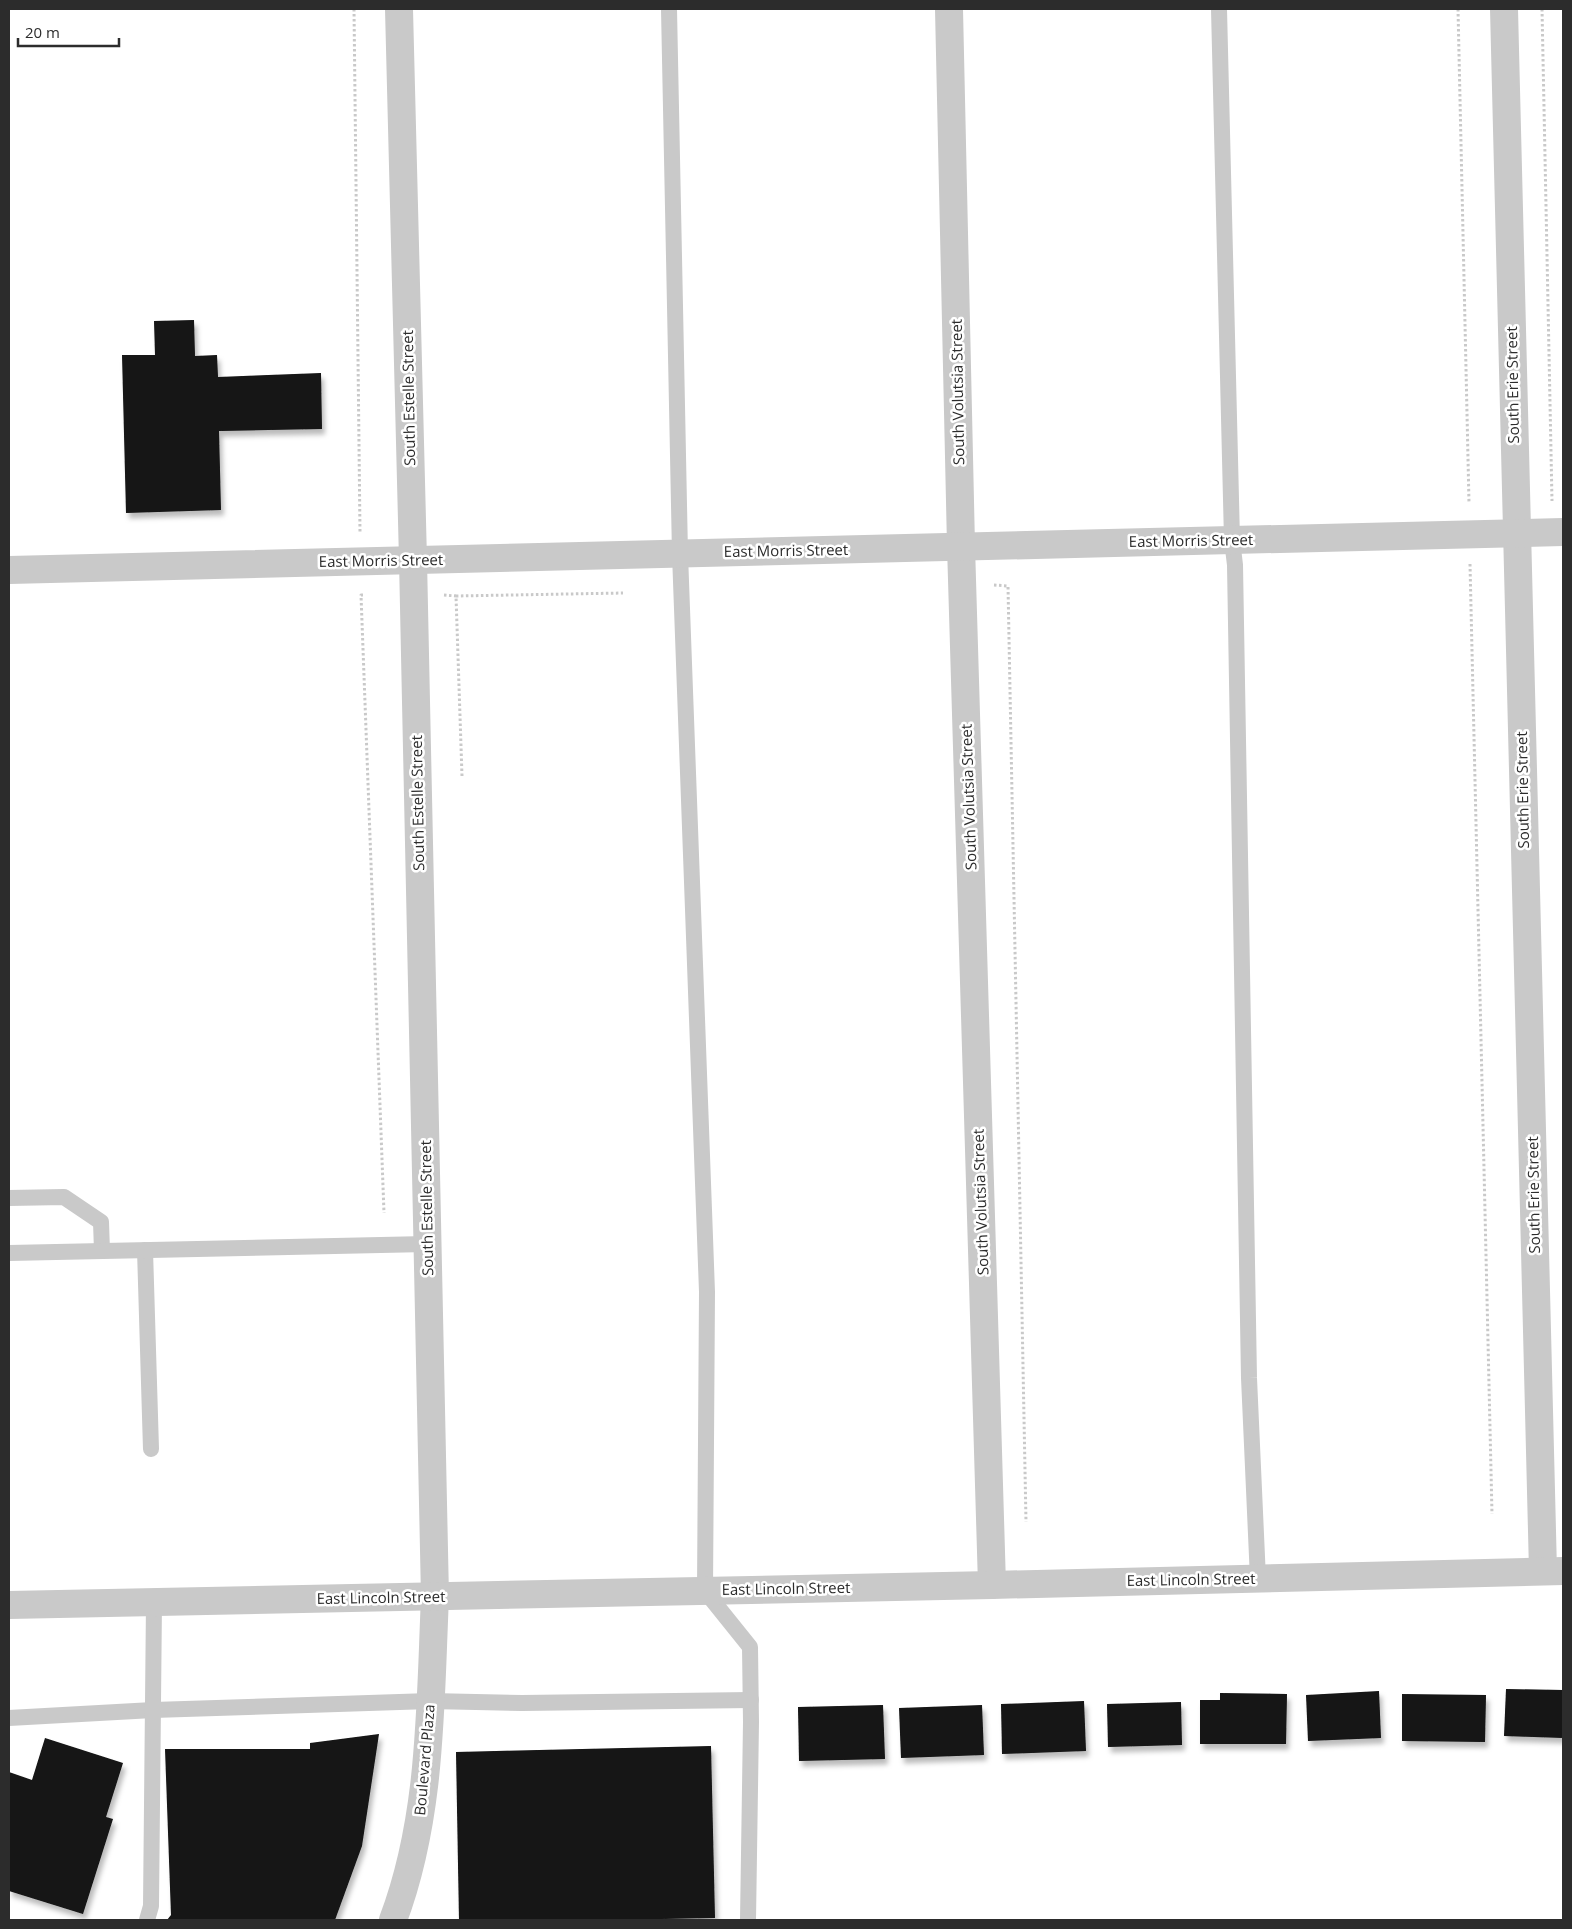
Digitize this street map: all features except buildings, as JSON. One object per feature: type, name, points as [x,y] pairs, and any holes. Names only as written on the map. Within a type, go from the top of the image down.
[{"type":"street","name":"South Estelle Street","points":[[400,9],[435,1597]]},
{"type":"street","name":"South Volutsia Street","points":[[949,9],[961,546],[992,1585]]},
{"type":"street","name":"South Erie Street","points":[[1504,9],[1517,533],[1553,1571]]},
{"type":"street","name":"East Morris Street","points":[[9,570],[1563,532]]},
{"type":"street","name":"East Lincoln Street","points":[[9,1605],[992,1585],[1553,1571]]},
{"type":"street","name":"Boulevard Plaza","points":[[393,1920],[412,1862],[422,1810],[435,1597]]},
{"type":"lane","points":[[670,9],[680,554],[707,1292],[705,1591],[750,1647],[748,1920]]},
{"type":"lane","points":[[1219,9],[1232,540],[1235,575],[1249,1378],[1258,1579]]},
{"type":"lane","points":[[9,1198],[64,1198],[101,1222],[102,1251]]},
{"type":"lane","points":[[9,1253],[427,1244]]},
{"type":"lane","points":[[145,1250],[151,1449]]},
{"type":"lane","points":[[147,1920],[151,1906],[154,1602]]},
{"type":"lane","points":[[9,1718],[153,1710],[430,1701],[522,1703],[751,1700]]},
{"type":"path","points":[[354,9],[360,562],[384,1213]]},
{"type":"path","points":[[1458,9],[1492,1514]]},
{"type":"path","points":[[1542,9],[1552,502]]},
{"type":"path","points":[[992,585],[1008,586],[1026,1522]]},
{"type":"path","points":[[361,595],[414,591],[456,596],[622,593]]},
{"type":"path","points":[[456,596],[462,776]]}]
